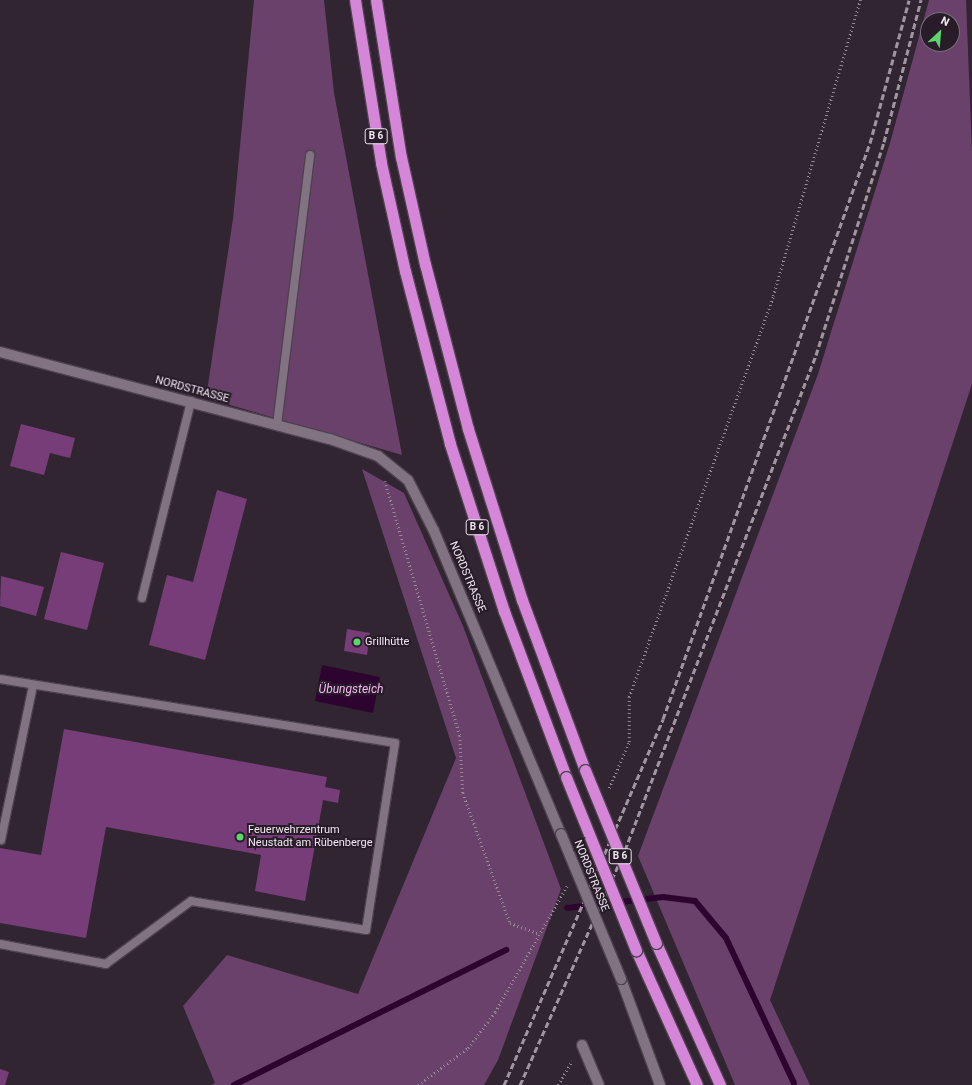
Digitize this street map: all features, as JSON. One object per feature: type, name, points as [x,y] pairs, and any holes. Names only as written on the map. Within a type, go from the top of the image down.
[{"type":"highway","name":"B 6","points":[[355,0],[381,163],[405,271],[450,444],[504,611],[566,777],[636,950],[697,1085]]},
{"type":"highway","name":"B 6","points":[[376,0],[402,157],[425,264],[468,429],[522,600],[585,770],[656,943],[720,1085]]},
{"type":"street","name":"NORDSTRASSE","points":[[0,352],[330,439],[378,456],[408,480],[434,530],[561,834],[621,979],[660,1085]]},
{"type":"street","points":[[582,1045],[599,1085]]},
{"type":"lane","points":[[277,425],[310,154]]},
{"type":"lane","points":[[142,598],[191,402]]},
{"type":"lane","points":[[0,679],[33,686],[395,743],[366,930],[191,901],[106,964],[0,944]]},
{"type":"lane","points":[[1,840],[33,686]]},
{"type":"path","points":[[607,793],[629,742],[629,697],[773,296],[860,0]]},
{"type":"path","points":[[378,456],[460,736],[463,793],[510,923],[538,934]]},
{"type":"path","points":[[418,1085],[472,1042],[495,1012],[569,881]]},
{"type":"path","points":[[558,1085],[582,1045]]},
{"type":"shaded area","points":[[254,0],[324,0],[334,93],[402,455],[206,398],[233,219]]},
{"type":"shaded area","points":[[929,0],[966,0],[972,152],[972,384],[770,1000],[810,1085],[735,1085],[638,856],[818,374],[890,143],[920,33],[920,52],[960,52],[960,12],[926,12]]},
{"type":"shaded area","points":[[362,469],[404,493],[463,626],[561,889],[498,1060],[484,1085],[211,1085],[215,1083],[183,1006],[227,955],[358,994],[456,758]]},
{"type":"water","name":"Übungsteich","points":[[322,665],[380,677],[373,713],[315,701]]},
{"type":"building","points":[[21,424],[75,438],[70,458],[50,453],[44,475],[10,466]]},
{"type":"building","points":[[217,490],[247,499],[205,660],[149,645],[167,575],[193,582]]},
{"type":"building","points":[[61,552],[104,563],[87,630],[44,619]]},
{"type":"building","points":[[1,576],[44,587],[36,616],[0,606]]},
{"type":"building","name":"Grillhütte","points":[[347,629],[370,633],[367,655],[344,651]]},
{"type":"building","name":"Feuerwehrzentrum Neustadt am Rübenberge","points":[[64,729],[327,777],[325,787],[340,790],[338,803],[323,800],[305,901],[255,891],[261,855],[106,827],[86,938],[0,923],[0,848],[41,855]]},
{"type":"building","points":[[0,1069],[9,1072],[5,1085],[0,1085]]},
{"type":"waterway","points":[[567,908],[663,897],[695,901],[726,938],[794,1083]]},
{"type":"waterway","points":[[234,1085],[506,950]]},
{"type":"railway","points":[[504,1085],[663,719],[870,143],[909,0]]},
{"type":"railway","points":[[520,1085],[625,850],[816,355],[884,142],[921,0]]},
{"type":"place","name":"Grillhütte","points":[[357,642]]},
{"type":"place","name":"Feuerwehrzentrum Neustadt am Rübenberge","points":[[240,837]]}]
